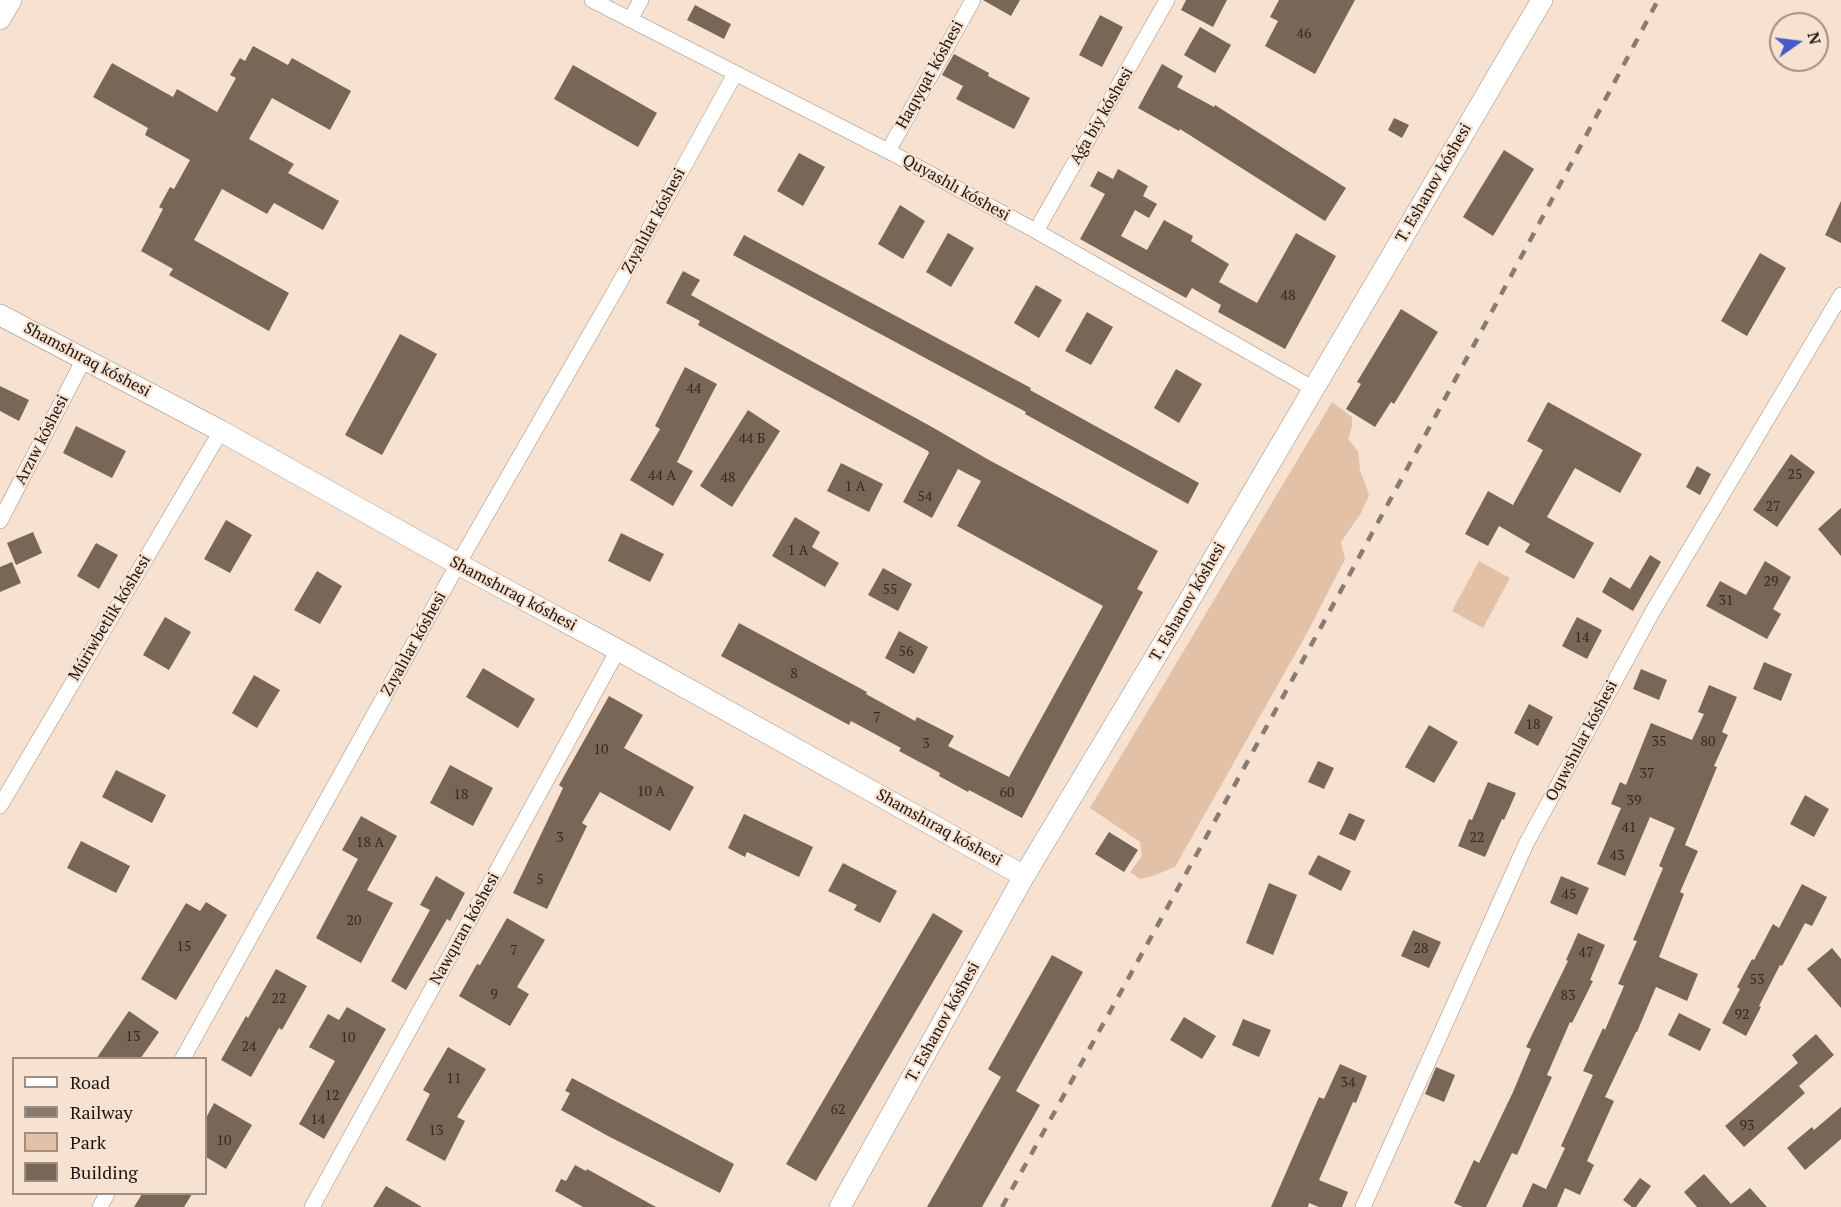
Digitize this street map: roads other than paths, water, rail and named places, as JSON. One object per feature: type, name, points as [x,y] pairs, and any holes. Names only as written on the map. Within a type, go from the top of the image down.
[{"type":"main road","points":[[0,19],[11,0]]},
{"type":"main road","name":"T. Eshanov kóshesi","points":[[840,1207],[1024,876],[1186,606],[1542,0]]},
{"type":"main road","name":"Shamshıraq kóshesi","points":[[0,315],[221,431],[1024,876]]},
{"type":"street","name":"Quyashlı kóshesi","points":[[592,0],[888,151],[1036,231],[1314,389]]},
{"type":"street","points":[[630,20],[641,0]]},
{"type":"street","name":"Haqıyqat kóshesi","points":[[888,151],[973,0]]},
{"type":"street","name":"Aǵa biy kóshesi","points":[[1036,231],[1167,0]]},
{"type":"street","name":"Zıyalılar kóshesi","points":[[184,1057],[458,564],[616,289],[735,74]]},
{"type":"street","name":"Oqıwshılar kóshesi","points":[[1363,1207],[1526,844],[1653,611],[1841,295]]},
{"type":"street","name":"Arzıw kóshesi","points":[[0,521],[84,359]]},
{"type":"street","name":"Múriwbetlik kóshesi","points":[[0,806],[221,431]]},
{"type":"street","name":"Nawqıran kóshesi","points":[[312,1207],[618,650]]},
{"type":"railway","points":[[1002,1207],[1333,605],[1658,0]]}]
